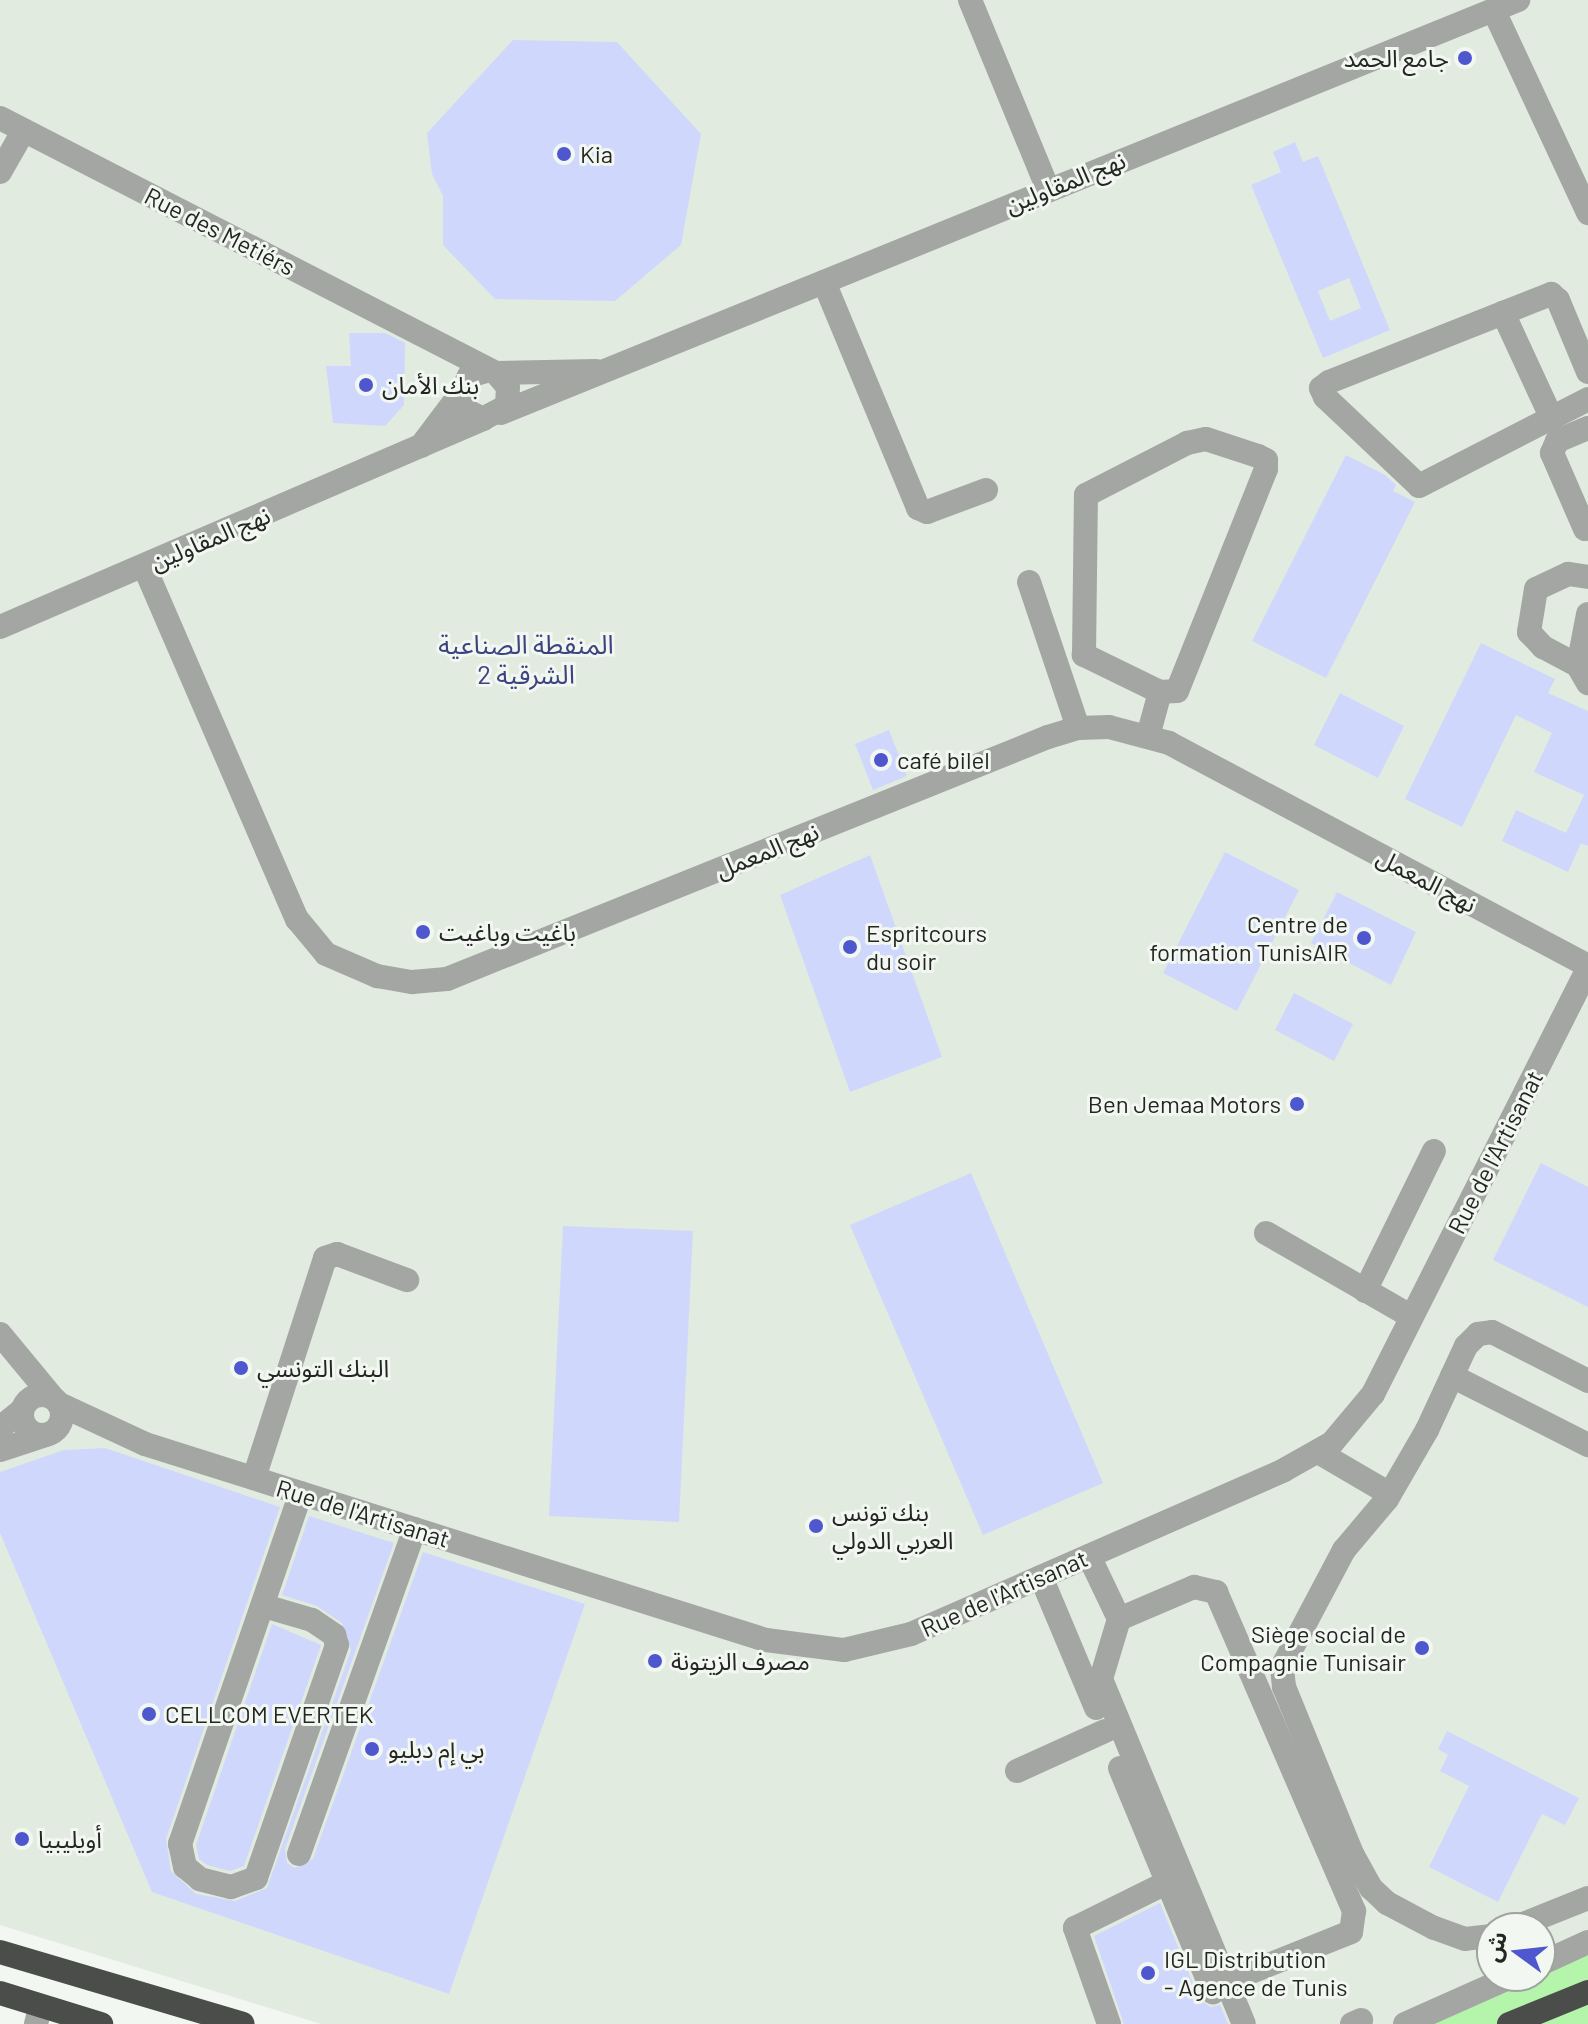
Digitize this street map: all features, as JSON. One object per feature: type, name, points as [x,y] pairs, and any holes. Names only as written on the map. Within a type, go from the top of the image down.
[{"type":"highway","points":[[0,1952],[243,2024]]},
{"type":"highway","points":[[1509,2024],[1588,1992]]},
{"type":"highway","points":[[0,1993],[39,2015],[101,2024]]},
{"type":"street","points":[[970,0],[1048,189]]},
{"type":"street","name":"نهج المقاولين","points":[[0,627],[492,416],[614,371],[1048,189],[1518,0]]},
{"type":"street","points":[[1494,11],[1588,213]]},
{"type":"street","name":"Rue des Metiérs","points":[[0,118],[491,372]]},
{"type":"street","points":[[0,172],[24,130]]},
{"type":"street","points":[[824,282],[918,508],[927,512],[986,490]]},
{"type":"street","points":[[1588,372],[1558,300],[1551,294],[1329,382],[1321,388],[1325,397],[1419,486],[1588,399]]},
{"type":"street","points":[[1503,313],[1552,419]]},
{"type":"street","points":[[440,343],[462,388],[467,411],[492,416],[509,396],[491,372],[462,388]]},
{"type":"street","name":"نهج المقاولين","points":[[491,372],[614,371]]},
{"type":"street","name":"نهج المقاولين","points":[[419,448],[462,388]]},
{"type":"street","points":[[1585,529],[1552,453],[1557,441],[1588,428]]},
{"type":"street","points":[[1206,439],[1266,460],[1266,469],[1177,691],[1160,692],[1084,655],[1086,495],[1090,488],[1187,443],[1206,439]]},
{"type":"street","name":"نهج المعمل","points":[[144,566],[297,919],[326,954],[377,976],[412,982],[447,979],[1078,728],[1109,727],[1148,736],[1588,967]]},
{"type":"street","points":[[1583,675],[1533,639],[1530,605],[1545,581],[1568,574],[1588,577]]},
{"type":"street","points":[[1029,582],[1078,728]]},
{"type":"street","points":[[1583,675],[1588,614]]},
{"type":"street","points":[[1148,736],[1160,692]]},
{"type":"street","name":"Rue de l'Artisanat","points":[[0,1334],[56,1401],[145,1444],[811,1650],[844,1650],[911,1634],[1318,1452],[1373,1394],[1588,967]]},
{"type":"street","points":[[1365,1291],[1434,1151]]},
{"type":"street","points":[[1266,1233],[1412,1317]]},
{"type":"street","points":[[254,1478],[325,1258],[337,1254],[407,1280]]},
{"type":"street","points":[[1476,1938],[1465,1939],[1434,1928],[1387,1903],[1371,1888],[1353,1856],[1284,1687],[1282,1667],[1290,1644],[1344,1550],[1390,1494],[1466,1346],[1484,1331],[1588,1381]]},
{"type":"street","points":[[0,1341],[25,1405],[30,1431],[50,1433]]},
{"type":"street","points":[[1452,1376],[1588,1445]]},
{"type":"street","points":[[0,1428],[25,1405],[56,1401],[61,1418],[50,1433],[0,1450]]},
{"type":"street","name":"Rue de l'Artisanat","points":[[50,1433],[145,1444]]},
{"type":"street","points":[[1318,1452],[1390,1494]]},
{"type":"street","points":[[264,1606],[312,1620],[334,1635],[337,1645],[256,1878],[231,1887],[192,1873],[180,1856],[180,1844],[301,1493]]},
{"type":"street","points":[[299,1854],[415,1529]]},
{"type":"street","points":[[1089,1556],[1119,1619],[1101,1679],[1244,2024]]},
{"type":"street","points":[[1041,1577],[1227,2024]]},
{"type":"street","points":[[1119,1619],[1194,1587],[1216,1592],[1354,1911],[1351,1932],[1226,1982]]},
{"type":"street","points":[[1017,1771],[1105,1731]]},
{"type":"street","points":[[1109,2024],[1075,1928],[1166,1883]]},
{"type":"street","points":[[1553,1912],[1588,1898]]},
{"type":"street","points":[[1556,1957],[1588,1942]]},
{"type":"street","points":[[1405,2024],[1477,1992]]},
{"type":"shaded area","points":[[0,0],[1588,0],[1588,1949],[1556,1963],[1556,1912],[1476,1912],[1476,1992],[1489,1992],[1415,2024],[321,2024],[0,1925]]},
{"type":"green space","points":[[1588,1949],[1588,2024],[1415,2024],[1489,1992],[1556,1992],[1556,1963]]},
{"type":"building","name":"Kia","points":[[513,40],[617,42],[701,134],[681,245],[615,301],[495,299],[443,245],[443,196],[432,174],[427,133]]},
{"type":"building","points":[[1295,142],[1303,162],[1318,156],[1390,330],[1323,358],[1251,185],[1281,172],[1273,152]],"holes":[[[1349,278],[1361,308],[1330,321],[1318,291]]]},
{"type":"building","name":"بنك الأمان","points":[[349,333],[385,333],[405,343],[404,405],[385,426],[333,423],[326,366],[351,366]]},
{"type":"building","points":[[1346,455],[1385,475],[1396,485],[1393,491],[1415,502],[1326,678],[1252,641]]},
{"type":"building","points":[[1481,643],[1555,679],[1548,693],[1588,711],[1588,846],[1581,843],[1568,872],[1502,841],[1516,810],[1566,833],[1584,795],[1534,772],[1552,733],[1516,715],[1462,827],[1405,799]]},
{"type":"building","points":[[1340,693],[1404,726],[1378,778],[1314,745]]},
{"type":"building","name":"café bilel","points":[[889,730],[907,776],[873,790],[855,744]]},
{"type":"building","points":[[1225,852],[1299,890],[1237,1011],[1163,973]]},
{"type":"building","name":"Espritcours du soir","points":[[870,855],[942,1057],[850,1092],[780,895]]},
{"type":"building","name":"Centre de formation TunisAIR","points":[[1337,892],[1416,932],[1391,985],[1311,943]]},
{"type":"building","points":[[1294,993],[1353,1024],[1334,1061],[1275,1030]]},
{"type":"building","points":[[1541,1163],[1588,1187],[1588,1307],[1493,1260]]},
{"type":"building","points":[[971,1173],[1103,1483],[983,1535],[850,1225]]},
{"type":"building","points":[[563,1226],[693,1231],[679,1522],[549,1516]]},
{"type":"building","points":[[105,1448],[280,1507],[166,1839],[171,1871],[196,1894],[235,1901],[267,1888],[351,1650],[342,1623],[317,1606],[282,1595],[309,1516],[394,1543],[285,1849],[287,1863],[295,1868],[313,1859],[423,1552],[585,1604],[449,1994],[152,1892],[0,1533],[0,1472],[64,1450]]},
{"type":"building","points":[[272,1624],[321,1645],[244,1866],[230,1871],[207,1865],[199,1859],[196,1845]]},
{"type":"building","points":[[1447,1731],[1579,1798],[1565,1825],[1542,1814],[1498,1902],[1429,1867],[1469,1786],[1440,1771],[1448,1755],[1438,1749]]},
{"type":"building","points":[[1160,1903],[1199,1998],[1210,2007],[1220,2005],[1228,2024],[1124,2024],[1094,1936]]},
{"type":"place","name":"جامع الحمد","points":[[1465,58]]},
{"type":"place","name":"Kia","points":[[564,154]]},
{"type":"place","name":"بنك الأمان","points":[[366,385]]},
{"type":"place","name":"café bilel","points":[[881,760]]},
{"type":"place","name":"باغيت وباغيت","points":[[423,932]]},
{"type":"place","name":"Centre de formation TunisAIR","points":[[1364,938]]},
{"type":"place","name":"Espritcours du soir","points":[[850,947]]},
{"type":"place","name":"Ben Jemaa Motors","points":[[1297,1104]]},
{"type":"place","name":"البنك التونسي","points":[[241,1368]]},
{"type":"place","name":"بنك تونس العربي الدولي","points":[[816,1526]]},
{"type":"place","name":"Siège social de Compagnie Tunisair","points":[[1422,1648]]},
{"type":"place","name":"مصرف الزيتونة","points":[[655,1661]]},
{"type":"place","name":"CELLCOM EVERTEK","points":[[149,1714]]},
{"type":"place","name":"بي إم دبليو","points":[[372,1749]]},
{"type":"place","name":"أويليبيا","points":[[22,1839]]},
{"type":"place","name":"IGL Distribution - Agence de Tunis","points":[[1148,1973]]},
{"type":"district","name":"المنقطة الصناعية الشرقية 2","points":[[526,659]]}]
